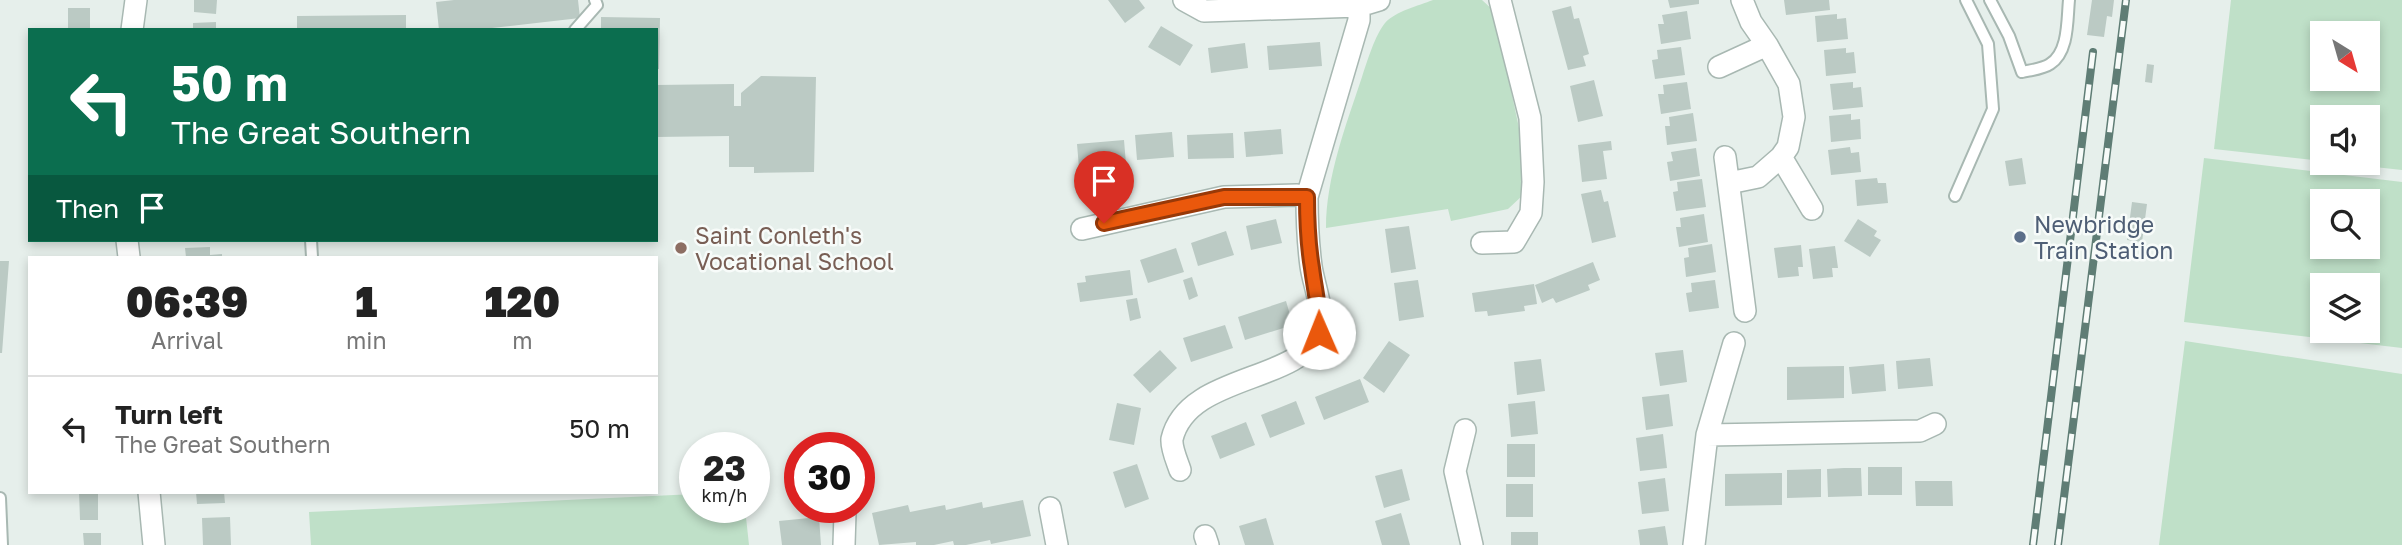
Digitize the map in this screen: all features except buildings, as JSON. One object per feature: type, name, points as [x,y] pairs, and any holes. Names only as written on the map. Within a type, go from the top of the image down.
[{"type":"street","points":[[132,28],[136,0]]},
{"type":"street","points":[[1184,0],[1204,11],[1369,3]]},
{"type":"street","points":[[1482,243],[1514,242],[1531,213],[1533,182],[1530,118],[1500,0]]},
{"type":"street","points":[[1729,183],[1758,177],[1782,157],[1794,117],[1789,84],[1751,22],[1742,0]]},
{"type":"street","points":[[1180,470],[1172,441],[1183,413],[1213,393],[1279,366],[1308,350],[1319,333],[1320,310],[1311,267],[1307,197],[1359,20],[1369,3]]},
{"type":"street","points":[[1719,67],[1767,45]]},
{"type":"street","points":[[1725,157],[1745,311]]},
{"type":"street","points":[[1782,157],[1812,209]]},
{"type":"street","points":[[1082,229],[1224,197],[1307,197]]},
{"type":"street","points":[[1694,545],[1707,435],[1734,343]]},
{"type":"street","points":[[1707,435],[1920,431],[1935,424]]},
{"type":"street","points":[[1465,430],[1455,471],[1472,545]]},
{"type":"street","points":[[149,494],[154,545]]},
{"type":"street","points":[[1050,508],[1057,545]]},
{"type":"street","points":[[844,545],[845,523]]},
{"type":"lane","points":[[577,28],[597,5],[594,0]]},
{"type":"lane","points":[[1955,196],[1993,109],[1988,44],[1966,0]]},
{"type":"lane","points":[[1990,0],[2009,36],[2022,72],[2049,64],[2059,55],[2065,42],[2069,0]]},
{"type":"lane","points":[[0,498],[2,545]]},
{"type":"green space","points":[[1433,0],[1482,0],[1494,11],[1525,156],[1523,195],[1508,209],[1451,221],[1448,209],[1326,228],[1329,190],[1338,151],[1378,34],[1385,23],[1395,15]]},
{"type":"green space","points":[[2231,0],[2402,0],[2402,170],[2380,168],[2380,105],[2310,105],[2310,160],[2214,149]]},
{"type":"green space","points":[[2204,158],[2310,171],[2310,175],[2344,175],[2402,182],[2402,348],[2360,343],[2380,343],[2380,273],[2310,273],[2310,337],[2184,322]]},
{"type":"green space","points":[[2185,341],[2402,374],[2402,545],[2159,545]]},
{"type":"green space","points":[[679,495],[679,523],[747,523],[749,545],[311,545],[309,512]]},
{"type":"railway","points":[[2058,545],[2126,0]]},
{"type":"railway","points":[[2033,545],[2093,52]]},
{"type":"place","name":"Newbridge Train Station","points":[[2020,237]]},
{"type":"place","name":"Saint Conleth's Vocational School","points":[[681,248]]},
{"type":"route","points":[[1104,223],[1224,197],[1307,197],[1311,267],[1320,310],[1319,333]]}]
